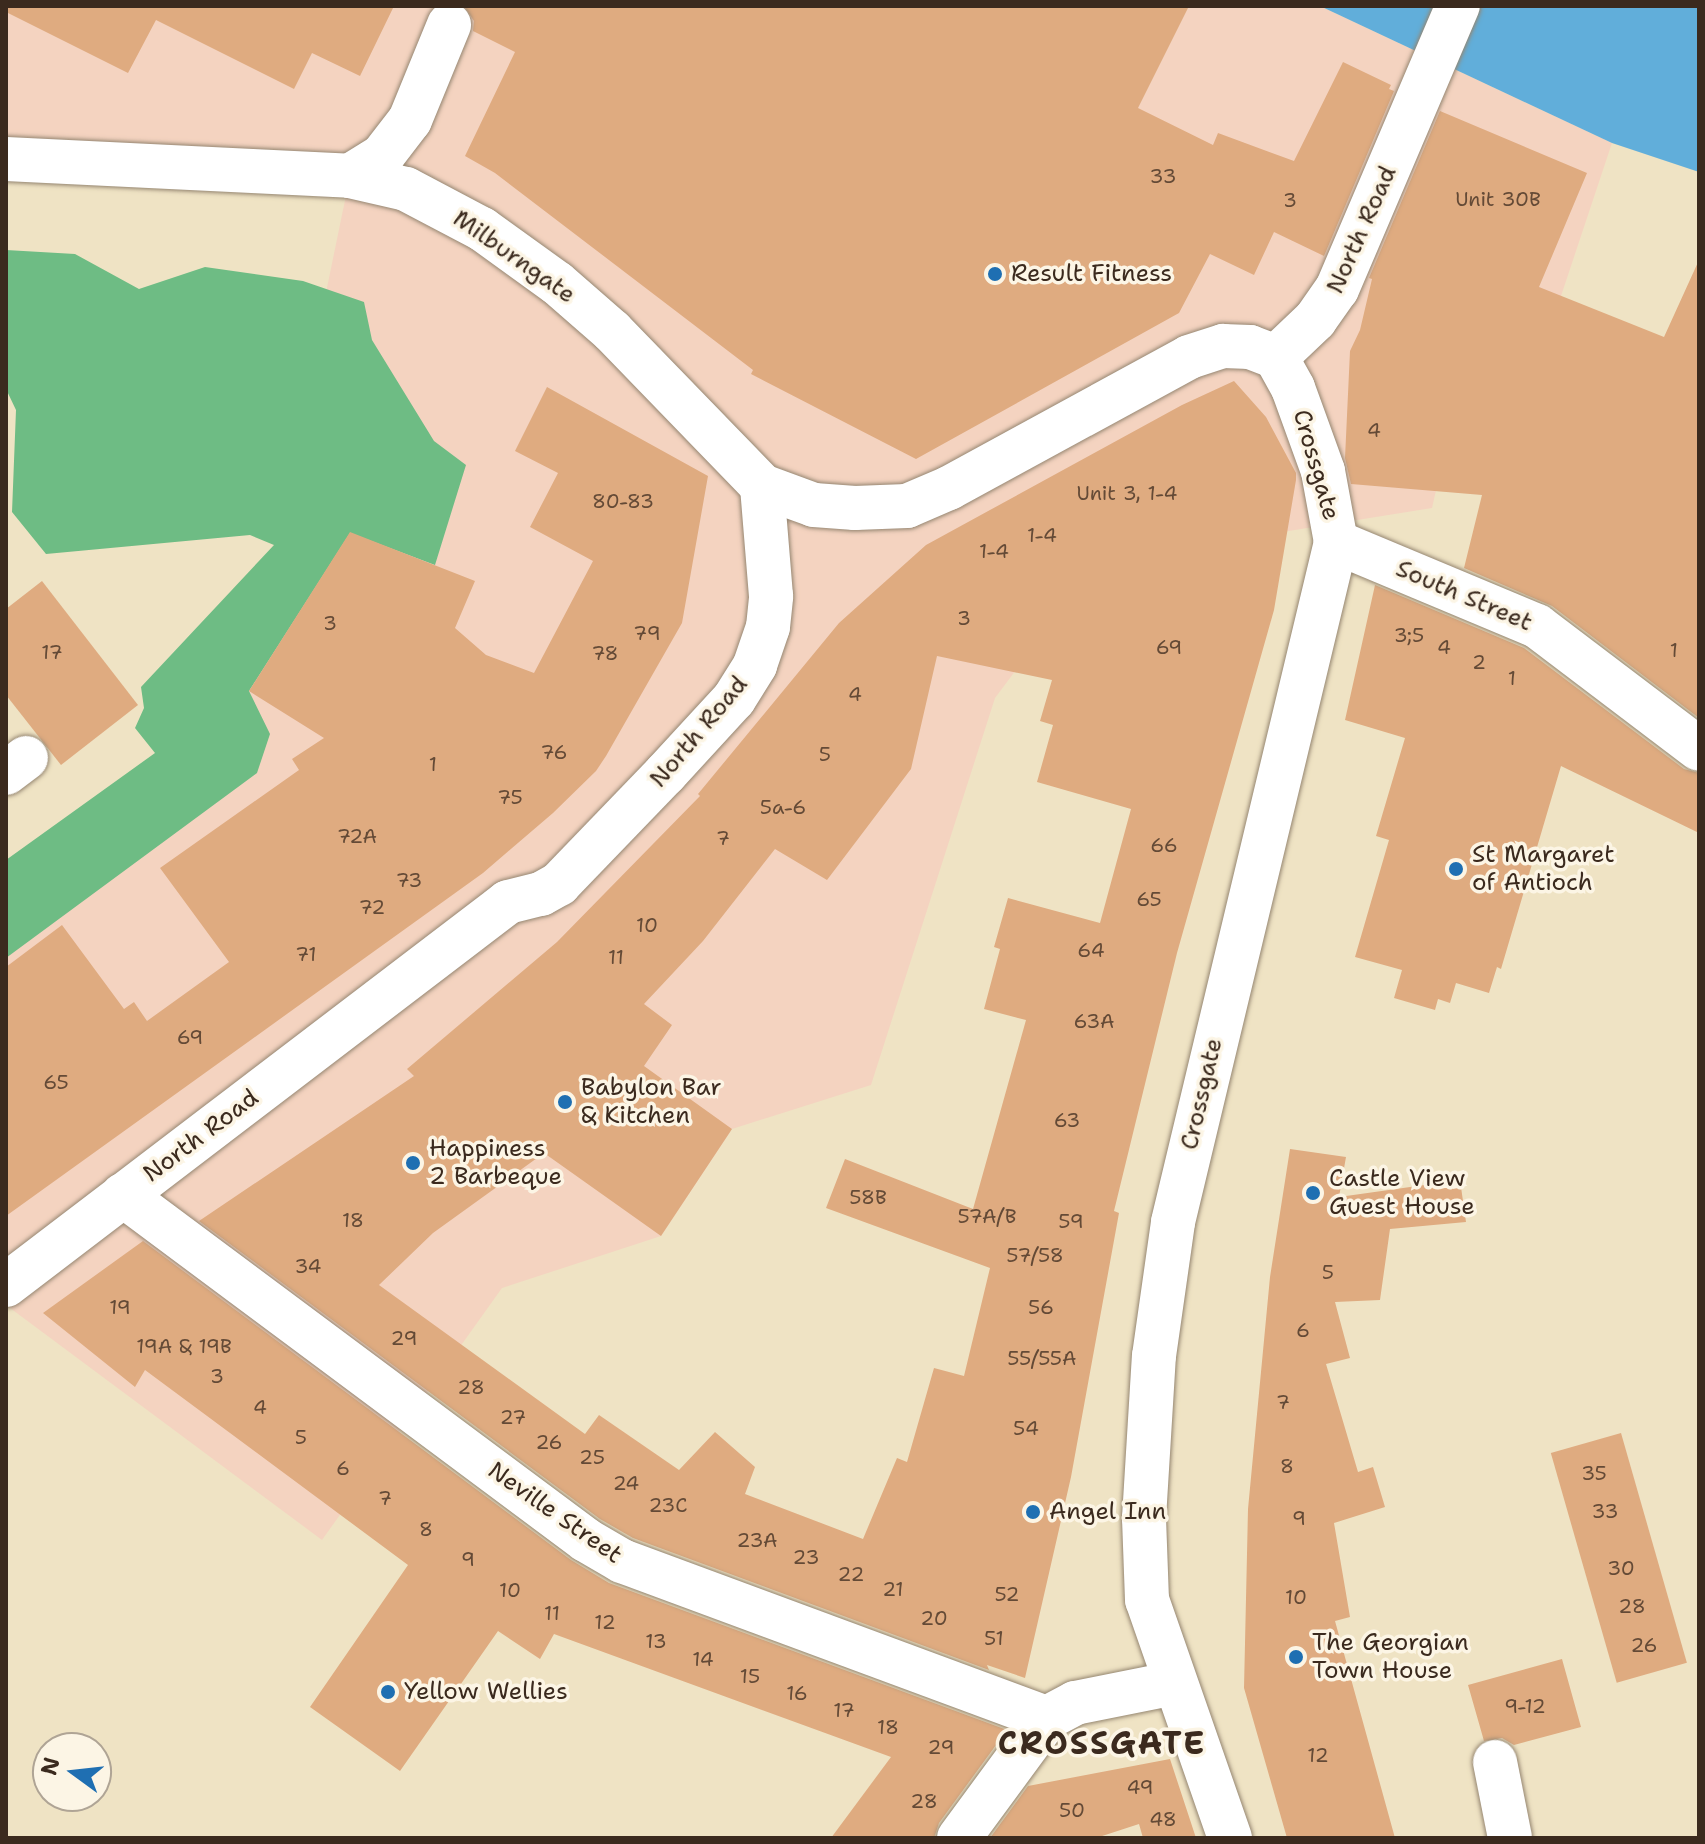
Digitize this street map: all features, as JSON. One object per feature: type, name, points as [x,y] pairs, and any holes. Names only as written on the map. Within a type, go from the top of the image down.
[{"type":"street","name":"North Road","points":[[1276,357],[1315,320],[1337,289],[1458,6]]},
{"type":"street","points":[[350,176],[383,155],[410,120],[449,25]]},
{"type":"street","name":"Milburngate","points":[[6,159],[350,176],[406,189],[449,210],[557,283],[612,331],[762,486]]},
{"type":"street","points":[[762,486],[814,505],[855,508],[907,506],[949,488],[1189,357],[1223,346],[1250,347],[1276,357]]},
{"type":"street","name":"Crossgate","points":[[1230,1838],[1147,1600],[1144,1518],[1156,1341],[1173,1222],[1193,1127],[1336,542],[1323,471],[1293,388],[1276,357]]},
{"type":"street","name":"North Road","points":[[6,1285],[508,902],[541,894],[559,884],[734,699],[755,665],[768,627],[771,596],[762,486]]},
{"type":"street","name":"South Street","points":[[1336,542],[1511,612],[1537,626],[1699,749]]},
{"type":"street","name":"Neville Street","points":[[123,1195],[573,1530],[622,1561],[1047,1718]]},
{"type":"street","points":[[959,1838],[1047,1718],[1075,1703],[1175,1683]]},
{"type":"street","points":[[1495,1762],[1510,1838]]},
{"type":"shaded area","points":[[6,6],[1320,6],[1612,143],[1529,392],[1458,393],[1432,508],[1097,562],[995,698],[871,1085],[732,1129],[661,1236],[502,1288],[322,1540],[6,1305],[6,957],[209,716],[274,545],[350,176],[6,159]]},
{"type":"green space","points":[[6,250],[75,254],[139,289],[205,267],[303,281],[364,302],[372,340],[434,441],[466,465],[435,565],[350,533],[249,691],[270,734],[257,773],[6,958],[6,860],[155,753],[135,728],[144,708],[141,687],[274,545],[250,535],[46,554],[12,512],[16,410],[6,389]]},
{"type":"water","points":[[1320,6],[1699,6],[1699,172],[1612,143]]},
{"type":"building","points":[[6,6],[394,6],[360,76],[312,53],[294,89],[156,20],[128,73],[6,12]]},
{"type":"building","points":[[464,6],[1189,6],[1138,108],[1213,145],[1218,133],[1294,161],[1343,62],[1391,85],[1389,89],[1394,91],[1324,256],[1274,232],[1254,275],[1210,254],[1179,313],[916,459],[751,374],[753,370],[495,173],[465,156],[515,52],[473,31],[474,21]]},
{"type":"building","points":[[1440,111],[1587,173],[1539,287],[1664,337],[1699,260],[1699,718],[1552,606],[1464,568],[1482,495],[1351,484],[1345,458],[1350,351],[1360,330],[1372,279],[1369,278]]},
{"type":"building","points":[[1234,381],[1266,417],[1296,473],[1296,480],[1274,610],[1177,953],[1114,1211],[1119,1213],[1071,1477],[1025,1678],[987,1665],[989,1670],[633,1538],[600,1519],[199,1221],[414,1076],[407,1069],[557,942],[700,796],[698,794],[839,623],[926,545],[1182,405]],"holes":[[[937,656],[1052,680],[1040,721],[1053,725],[1037,782],[1131,809],[1100,923],[1008,898],[994,947],[1000,949],[984,1009],[1026,1020],[973,1209],[845,1159],[826,1208],[990,1268],[964,1376],[934,1368],[907,1462],[897,1458],[863,1539],[745,1494],[755,1467],[715,1432],[679,1470],[599,1415],[585,1434],[379,1285],[433,1233],[544,1153],[661,1236],[732,1129],[644,1066],[672,1025],[644,1004],[703,941],[775,849],[827,880],[911,769]]]},
{"type":"building","points":[[547,387],[708,476],[682,623],[606,756],[596,771],[553,813],[483,873],[6,1216],[6,967],[62,925],[124,1009],[134,1002],[147,1021],[229,962],[160,868],[299,770],[292,759],[324,738],[249,691],[350,532],[475,581],[455,628],[486,655],[534,673],[593,561],[530,527],[558,473],[515,451]]},
{"type":"building","points":[[42,581],[138,705],[61,765],[6,695],[6,609]]},
{"type":"building","points":[[1375,585],[1524,648],[1684,769],[1699,773],[1699,833],[1561,766],[1501,969],[1497,967],[1489,993],[1456,983],[1450,1003],[1438,999],[1435,1010],[1394,998],[1402,970],[1355,957],[1389,840],[1376,836],[1405,738],[1345,720]]},
{"type":"building","points":[[1290,1149],[1346,1157],[1339,1197],[1460,1180],[1466,1222],[1390,1229],[1380,1300],[1335,1302],[1350,1358],[1326,1364],[1358,1472],[1373,1467],[1385,1507],[1334,1523],[1350,1617],[1335,1621],[1395,1838],[1287,1838],[1244,1688],[1248,1509],[1270,1277]]},
{"type":"building","points":[[143,1241],[571,1560],[609,1583],[1007,1730],[939,1823],[934,1838],[831,1838],[891,1757],[554,1634],[540,1659],[498,1631],[400,1771],[310,1707],[408,1565],[145,1370],[135,1387],[43,1313]]},
{"type":"building","points":[[1621,1433],[1687,1663],[1617,1683],[1551,1453]]},
{"type":"building","points":[[1562,1659],[1581,1727],[1514,1745],[1502,1738],[1484,1741],[1468,1685]]},
{"type":"building","points":[[1170,1759],[1196,1838],[1143,1838],[1139,1824],[1096,1838],[990,1838],[1028,1786]]},
{"type":"place","name":"Result Fitness","points":[[995,274]]},
{"type":"place","name":"St Margaret of Antioch","points":[[1456,869]]},
{"type":"place","name":"Babylon Bar & Kitchen","points":[[565,1102]]},
{"type":"place","name":"Happiness 2 Barbeque","points":[[413,1163]]},
{"type":"place","name":"Castle View Guest House","points":[[1313,1193]]},
{"type":"place","name":"Angel Inn","points":[[1033,1512]]},
{"type":"place","name":"The Georgian Town House","points":[[1296,1657]]},
{"type":"place","name":"Yellow Wellies","points":[[388,1692]]},
{"type":"district","name":"CROSSGATE","points":[[1102,1743]]}]
